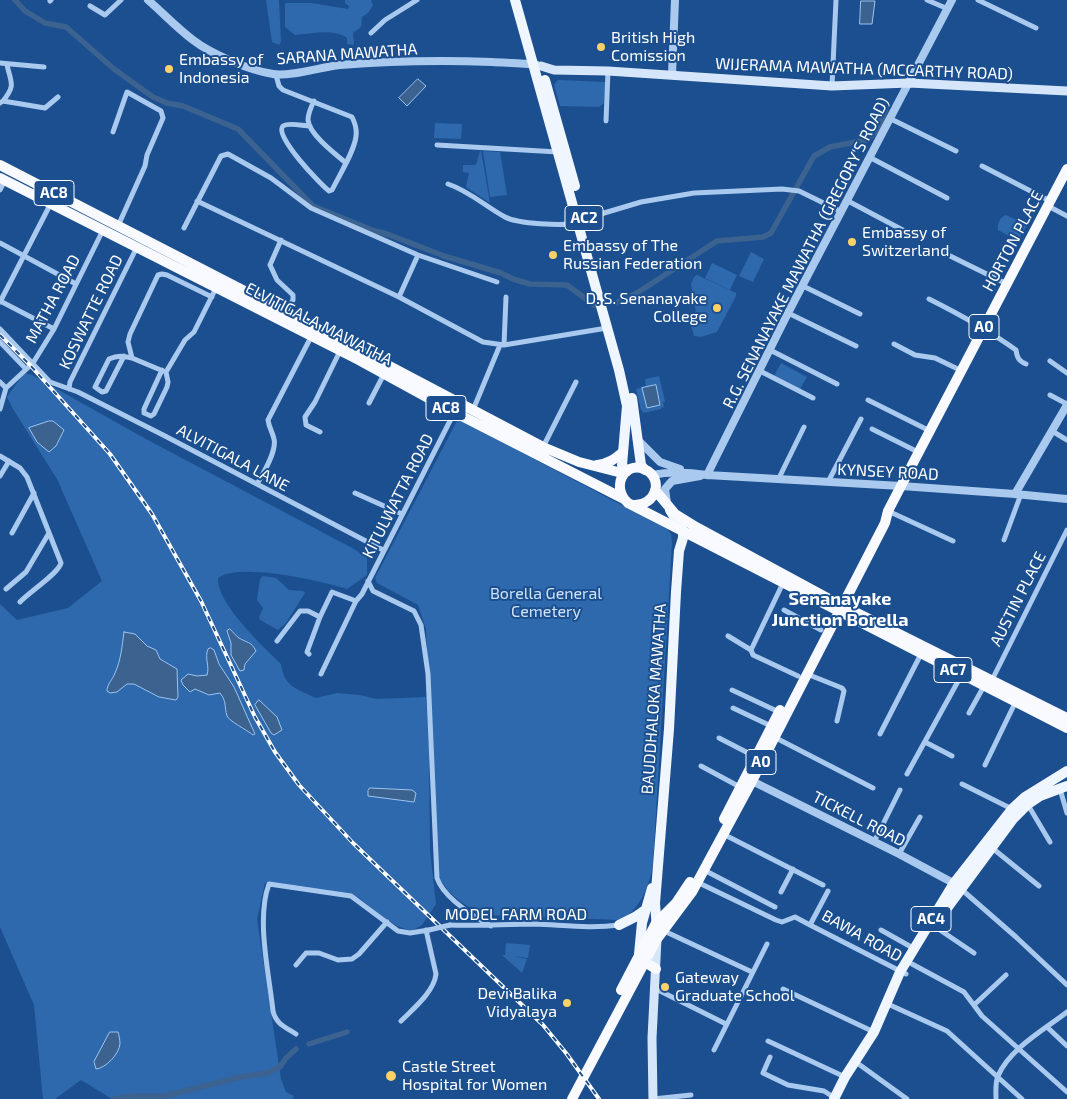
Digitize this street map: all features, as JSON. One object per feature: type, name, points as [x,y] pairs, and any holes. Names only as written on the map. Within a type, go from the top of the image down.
[{"type":"highway","name":"ELVITIGALA MAWATHA","points":[[0,165],[108,220],[272,311],[311,337],[624,499]]},
{"type":"highway","name":"HORTON PLACE","points":[[901,486],[1067,169]]},
{"type":"highway","name":"ELVITIGALA MAWATHA","points":[[2,183],[51,203],[137,248],[214,292],[272,311],[286,313],[544,447],[579,462],[618,472],[626,472]]},
{"type":"highway","points":[[596,466],[604,465],[614,460],[623,452]]},
{"type":"highway","points":[[635,468],[648,472],[654,480],[655,490],[650,500],[639,505],[624,499],[619,488],[622,476],[635,468]]},
{"type":"highway","name":"A0","points":[[565,1099],[641,960],[684,893],[838,607],[880,519],[888,512],[901,486]]},
{"type":"highway","name":"AC7","points":[[655,490],[675,514],[696,527],[921,654],[962,674],[988,682],[1016,701],[1067,728]]},
{"type":"highway","name":"AC7","points":[[634,504],[783,583],[838,607],[988,682],[1067,718]]},
{"type":"highway","name":"A0","points":[[575,1097],[641,960],[659,931],[687,901],[752,780],[779,712],[802,675],[821,630],[838,607]]},
{"type":"highway","points":[[641,960],[656,969]]},
{"type":"main road","name":"AC2","points":[[515,0],[537,65],[626,374],[636,418],[641,465],[648,472]]},
{"type":"main road","name":"AC2","points":[[521,0],[558,152],[581,221],[627,406],[622,466],[626,472]]},
{"type":"main road","name":"WIJERAMA MAWATHA (MCCARTHY ROAD)","points":[[537,65],[554,70],[608,71],[832,86],[910,83],[1067,91]]},
{"type":"main road","points":[[668,507],[683,530]]},
{"type":"main road","name":"BAUDDHALOKA MAWATHA","points":[[653,1099],[652,1038],[659,931],[655,903],[679,550],[683,538],[683,530]]},
{"type":"main road","name":"AC4","points":[[836,1099],[860,1065],[890,1005],[913,948],[1012,809],[1025,797],[1067,771]]},
{"type":"main road","name":"AC4","points":[[836,1099],[845,1077],[874,1032],[903,973],[912,964],[957,886],[991,848],[1013,819],[1028,804],[1040,796],[1064,787]]},
{"type":"main road","name":"BAUDDHALOKA MAWATHA","points":[[641,960],[642,923],[658,870]]},
{"type":"main road","points":[[619,925],[645,910]]},
{"type":"street","points":[[90,6],[105,15],[121,0]]},
{"type":"street","name":"SARANA MAWATHA","points":[[148,0],[204,48],[255,70],[276,75],[323,66],[370,63],[463,61],[537,65]]},
{"type":"street","points":[[371,33],[385,20],[417,0]]},
{"type":"street","points":[[672,75],[675,0]]},
{"type":"street","points":[[832,86],[836,0]]},
{"type":"street","points":[[927,0],[948,9]]},
{"type":"street","name":"R.G. SENANAYAKE MAWATHA (GREGORY'S ROAD)","points":[[707,475],[788,314],[952,0]]},
{"type":"street","points":[[978,0],[1036,28]]},
{"type":"street","points":[[0,63],[44,67]]},
{"type":"street","points":[[2,102],[11,91],[12,86],[7,65]]},
{"type":"street","points":[[606,121],[608,71]]},
{"type":"street","points":[[276,75],[279,86],[283,90],[352,117],[356,126],[356,137],[346,163],[332,190],[329,191],[289,147],[281,132],[281,129],[288,124],[310,126]]},
{"type":"street","points":[[113,132],[127,92],[161,111],[162,118],[147,155],[145,166],[118,226]]},
{"type":"street","points":[[2,102],[45,108],[58,97]]},
{"type":"street","points":[[314,101],[309,110],[308,122],[310,126],[318,138],[346,163]]},
{"type":"street","points":[[891,119],[956,151]]},
{"type":"street","points":[[437,145],[558,152]]},
{"type":"street","points":[[184,228],[221,156],[228,154],[271,178],[311,208],[418,255],[497,282]]},
{"type":"street","points":[[871,158],[947,198]]},
{"type":"street","points":[[982,166],[1049,203],[1067,216]]},
{"type":"street","points":[[448,184],[462,189],[509,219],[567,225],[640,202],[694,193],[792,190],[799,191],[842,212]]},
{"type":"street","points":[[197,201],[398,297],[483,342],[502,345],[608,328]]},
{"type":"street","points":[[848,201],[914,236]]},
{"type":"street","points":[[51,203],[0,301],[54,329]]},
{"type":"street","name":"MATHA ROAD","points":[[6,388],[33,363],[54,329],[108,220]]},
{"type":"street","points":[[281,240],[270,265],[277,280],[293,294],[293,300],[286,313]]},
{"type":"street","points":[[0,243],[76,284]]},
{"type":"street","name":"KOSWATTE ROAD","points":[[69,389],[70,382],[137,248]]},
{"type":"street","points":[[938,250],[1007,284]]},
{"type":"street","points":[[398,297],[418,255]]},
{"type":"street","points":[[124,356],[106,391],[102,392],[95,387],[109,359],[118,355],[124,356],[132,358],[164,371],[168,382],[167,387],[154,414],[151,416],[144,413],[144,409],[164,371],[185,340],[194,332],[214,292],[167,275],[158,275],[130,334],[128,342],[132,358]]},
{"type":"street","points":[[803,286],[860,314]]},
{"type":"street","points":[[473,410],[502,345],[506,296]]},
{"type":"street","points":[[929,298],[984,328],[1016,350],[1016,355],[1020,361],[1026,364]]},
{"type":"street","points":[[788,314],[856,346]]},
{"type":"street","name":"ALVITIGALA LANE","points":[[0,329],[50,382],[69,389],[165,436],[384,550]]},
{"type":"street","points":[[257,484],[275,444],[268,420],[311,337]]},
{"type":"street","points":[[0,342],[26,369]]},
{"type":"street","points":[[894,344],[915,355],[935,358],[962,371]]},
{"type":"street","points":[[770,350],[836,384]]},
{"type":"street","points":[[320,432],[306,425],[305,417],[315,402],[340,351]]},
{"type":"street","points":[[1050,361],[1067,373]]},
{"type":"street","points":[[760,371],[813,398]]},
{"type":"street","points":[[369,403],[384,374]]},
{"type":"street","points":[[0,382],[6,388],[0,409]]},
{"type":"street","points":[[544,447],[576,382]]},
{"type":"street","points":[[1004,540],[1018,494],[1067,404],[1050,395]]},
{"type":"street","points":[[868,400],[930,431]]},
{"type":"street","name":"KITULWATTA ROAD","points":[[454,412],[368,581],[374,591],[414,611],[421,626],[428,674],[437,878],[440,885],[452,897],[491,926]]},
{"type":"street","points":[[828,482],[861,419]]},
{"type":"street","points":[[778,480],[804,428]]},
{"type":"street","points":[[872,429],[918,452]]},
{"type":"street","points":[[1052,431],[1067,440]]},
{"type":"street","points":[[637,439],[660,462],[677,469],[707,475]]},
{"type":"street","points":[[0,456],[20,468],[28,477],[61,563],[61,566],[20,602]]},
{"type":"street","points":[[0,476],[10,462]]},
{"type":"street","name":"KYNSEY ROAD","points":[[648,472],[686,472],[778,480],[1018,494],[1067,499]]},
{"type":"street","name":"KYNSEY ROAD","points":[[655,490],[672,481],[707,475]]},
{"type":"street","points":[[668,507],[664,491],[672,481]]},
{"type":"street","points":[[12,533],[34,493]]},
{"type":"street","points":[[355,493],[402,514]]},
{"type":"street","points":[[888,512],[953,541]]},
{"type":"street","name":"AUSTIN PLACE","points":[[969,713],[988,682],[1067,530]]},
{"type":"street","points":[[6,589],[26,572],[49,533]]},
{"type":"street","points":[[321,674],[356,600],[368,581]]},
{"type":"street","points":[[752,652],[783,583]]},
{"type":"street","points":[[309,654],[307,652],[332,592],[356,600]]},
{"type":"street","points":[[784,610],[821,630]]},
{"type":"street","points":[[277,641],[300,611],[308,611],[320,617]]},
{"type":"street","points":[[728,636],[752,652],[802,675],[842,688],[844,691],[837,721]]},
{"type":"street","points":[[880,734],[921,654]]},
{"type":"street","points":[[907,774],[962,674]]},
{"type":"street","points":[[732,690],[779,712]]},
{"type":"street","points":[[985,765],[1016,701]]},
{"type":"street","points":[[733,708],[873,788]]},
{"type":"street","points":[[718,738],[756,757]]},
{"type":"street","points":[[925,742],[952,756]]},
{"type":"street","points":[[701,766],[740,787]]},
{"type":"street","name":"TICKELL ROAD","points":[[752,780],[899,854],[957,886]]},
{"type":"street","points":[[962,784],[1012,809]]},
{"type":"street","points":[[1064,787],[1067,813]]},
{"type":"street","points":[[874,842],[900,790]]},
{"type":"street","points":[[1028,804],[1050,842]]},
{"type":"street","points":[[899,854],[920,817]]},
{"type":"street","points":[[723,834],[823,885]]},
{"type":"street","points":[[991,848],[1039,886]]},
{"type":"street","points":[[781,892],[792,869]]},
{"type":"street","points":[[704,870],[775,907]]},
{"type":"street","points":[[697,882],[776,920],[782,922],[795,917],[810,925]]},
{"type":"street","name":"MODEL FARM ROAD","points":[[296,1034],[275,1019],[273,1011],[264,931],[264,908],[269,884],[351,896],[398,931],[410,934],[450,925],[491,926],[527,924],[584,928],[642,923],[659,931]]},
{"type":"street","points":[[957,886],[1067,984]]},
{"type":"street","name":"BAWA ROAD","points":[[828,891],[810,925],[903,973]]},
{"type":"street","points":[[296,965],[306,954],[319,953],[338,960],[352,959],[359,954],[387,922]]},
{"type":"street","points":[[934,926],[974,953]]},
{"type":"street","points":[[401,1021],[436,981],[428,930]]},
{"type":"street","points":[[881,930],[913,948]]},
{"type":"street","points":[[659,931],[752,972]]},
{"type":"street","points":[[714,1050],[767,944]]},
{"type":"street","points":[[912,964],[964,992],[982,1016],[1067,1092]]},
{"type":"street","points":[[974,1005],[1006,975]]},
{"type":"street","points":[[656,988],[726,1024]]},
{"type":"street","points":[[783,989],[874,1032]]},
{"type":"street","points":[[890,1005],[947,1031],[1022,1099]]},
{"type":"street","points":[[996,1099],[997,1077],[1006,1063],[1018,1050],[1067,1012]]},
{"type":"street","points":[[1047,1027],[1067,1046]]},
{"type":"street","points":[[768,1041],[845,1077]]},
{"type":"street","points":[[770,1057],[762,1073],[788,1085],[824,1091],[836,1099]]},
{"type":"street","points":[[860,1065],[906,1099]]},
{"type":"street","points":[[653,1099],[691,1095]]},
{"type":"green space","points":[[266,0],[279,0],[281,42],[279,45],[272,42]]},
{"type":"green space","points":[[345,0],[371,0],[373,5],[368,13],[362,17],[361,27],[353,33],[354,45],[347,44],[347,38],[335,33],[322,32],[295,35],[285,27],[285,3],[311,3],[348,9],[349,6],[345,3]]},
{"type":"green space","points":[[558,80],[606,82],[604,103],[599,107],[560,106],[554,85]]},
{"type":"green space","points":[[435,123],[462,124],[461,139],[434,138]]},
{"type":"green space","points":[[480,151],[490,203],[466,187],[469,173],[463,172],[463,165],[476,165]]},
{"type":"green space","points":[[483,151],[500,152],[507,195],[490,197]]},
{"type":"green space","points":[[1006,215],[1027,225],[1018,241],[998,230],[999,221]]},
{"type":"green space","points":[[751,252],[764,259],[753,282],[739,276]]},
{"type":"green space","points":[[712,263],[737,275],[730,290],[705,278]]},
{"type":"green space","points":[[697,275],[736,293],[717,332],[701,337],[694,336],[688,315],[696,313],[691,284]]},
{"type":"green space","points":[[781,363],[807,377],[800,389],[774,376]]},
{"type":"green space","points":[[24,373],[32,375],[144,438],[354,549],[367,558],[367,575],[347,589],[301,578],[262,572],[229,574],[218,578],[225,600],[233,612],[253,636],[281,664],[285,678],[292,686],[316,698],[337,693],[360,695],[376,699],[426,697],[429,751],[430,851],[436,904],[422,925],[411,931],[397,926],[359,898],[265,883],[257,919],[281,1079],[286,1092],[294,1096],[292,1099],[112,1099],[81,1080],[55,1099],[43,1099],[34,1005],[0,927],[0,604],[17,620],[68,608],[102,581],[57,479],[7,397]]},
{"type":"green space","points":[[659,376],[665,402],[663,402],[664,407],[643,413],[636,389],[646,386],[645,379]]},
{"type":"green space","name":"Borella General Cemetery","points":[[458,419],[667,529],[671,534],[653,863],[644,895],[629,915],[622,920],[486,915],[468,907],[457,899],[441,881],[438,873],[436,866],[426,629],[418,605],[377,583],[375,578]]},
{"type":"green space","points":[[263,576],[276,578],[289,590],[303,591],[305,593],[286,623],[278,630],[260,620],[259,617],[263,608],[257,600],[260,579]]},
{"type":"green space","points":[[506,943],[530,945],[528,958],[512,956],[527,959],[522,973],[502,955],[505,955]]},
{"type":"shaded area","points":[[861,1],[875,1],[872,24],[860,24]]},
{"type":"shaded area","points":[[418,79],[426,86],[407,106],[399,98]]},
{"type":"shaded area","points":[[656,385],[660,405],[647,408],[642,388]]},
{"type":"shaded area","points":[[53,421],[64,430],[56,446],[49,452],[37,442],[29,428]]},
{"type":"shaded area","points":[[230,629],[239,638],[251,644],[256,651],[245,664],[244,670],[240,671],[231,655],[231,643],[227,631]]},
{"type":"shaded area","points":[[124,632],[135,634],[147,646],[156,650],[160,659],[177,669],[178,697],[176,700],[159,697],[134,684],[127,684],[117,692],[110,693],[107,691],[119,663]]},
{"type":"shaded area","points":[[211,648],[214,650],[219,664],[234,687],[255,734],[253,735],[228,718],[224,699],[220,693],[209,695],[195,689],[190,692],[183,685],[181,680],[188,674],[197,676],[207,675],[207,652]]},
{"type":"shaded area","points":[[259,700],[277,717],[282,730],[274,735],[255,705]]},
{"type":"shaded area","points":[[370,788],[412,790],[416,793],[414,802],[368,796]]},
{"type":"shaded area","points":[[110,1032],[118,1032],[119,1048],[115,1056],[108,1063],[96,1069],[94,1062]]},
{"type":"waterway","points":[[15,0],[25,11],[45,23],[66,27],[114,69],[153,97],[167,103],[183,106],[238,129],[313,206],[372,230],[444,256],[501,273],[513,279],[530,284],[567,285],[594,305]]},
{"type":"waterway","points":[[616,303],[637,293],[717,241],[763,237],[771,233],[814,156],[830,147],[866,140],[880,124],[888,103]]},
{"type":"waterway","points":[[309,1044],[347,1032]]},
{"type":"waterway","points":[[114,1099],[132,1096],[165,1096],[241,1077],[267,1073],[280,1067],[296,1049]]},
{"type":"railway","points":[[0,335],[30,365],[110,454],[152,514],[201,601],[255,717],[275,752],[299,785],[353,843],[543,1025],[599,1099]]},
{"type":"place","name":"British High Comission","points":[[601,47]]},
{"type":"place","name":"Embassy of Indonesia","points":[[169,69]]},
{"type":"place","name":"Embassy of Switzerland","points":[[852,242]]},
{"type":"place","name":"Embassy of The Russian Federation","points":[[553,255]]},
{"type":"place","name":"D. S. Senanayake College","points":[[717,308]]},
{"type":"place","name":"Gateway Graduate School","points":[[665,987]]},
{"type":"place","name":"Devi Balika Vidyalaya","points":[[567,1003]]},
{"type":"place","name":"Castle Street Hospital for Women","points":[[391,1076]]},
{"type":"district","name":"Senanayake Junction Borella","points":[[840,609]]}]
